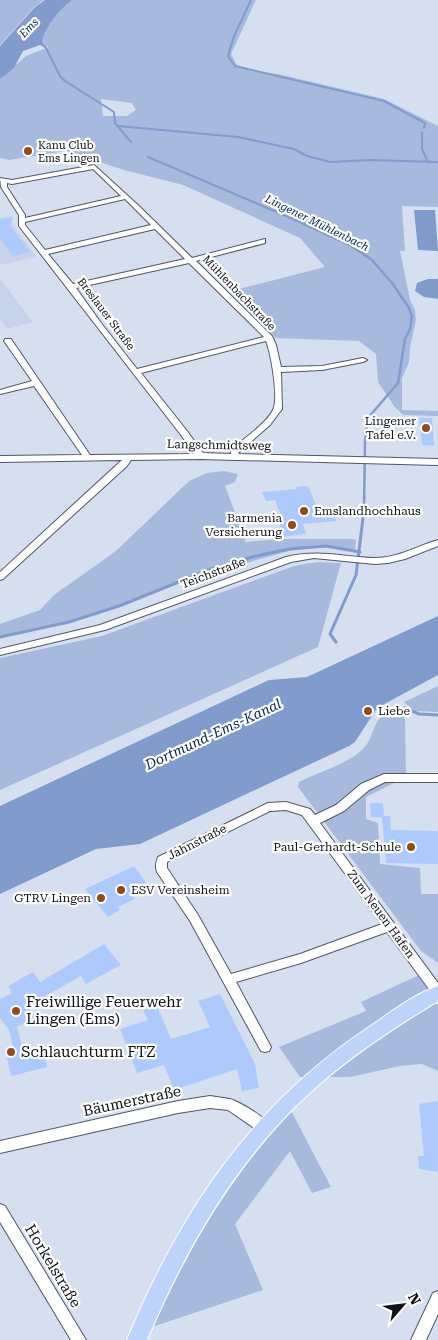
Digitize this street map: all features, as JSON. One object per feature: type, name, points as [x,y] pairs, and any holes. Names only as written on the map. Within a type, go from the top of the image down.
[{"type":"main road","points":[[137,1340],[176,1254],[226,1175],[265,1128],[292,1098],[346,1054],[438,992]]},
{"type":"street","name":"Mühlenbachstraße","points":[[2,181],[25,180],[94,167],[190,259],[268,338],[272,345],[276,370],[278,410],[267,423],[234,452],[236,457]]},
{"type":"street","name":"Breslauer Straße","points":[[2,181],[22,215],[21,225],[71,287],[98,325],[200,456]]},
{"type":"street","points":[[22,221],[126,197]]},
{"type":"street","points":[[43,253],[156,226]]},
{"type":"street","points":[[71,287],[262,241]]},
{"type":"street","points":[[136,372],[268,338]]},
{"type":"street","points":[[8,341],[87,457]]},
{"type":"street","points":[[276,370],[322,368],[363,360]]},
{"type":"street","points":[[0,392],[36,383]]},
{"type":"street","name":"Langschmidtsweg","points":[[0,459],[200,456],[438,462]]},
{"type":"street","points":[[0,577],[124,464],[128,457]]},
{"type":"street","name":"Teichstraße","points":[[0,652],[102,628],[289,559],[314,555],[375,561],[402,557],[438,543]]},
{"type":"street","points":[[310,817],[340,808],[365,787],[384,778],[438,778]]},
{"type":"street","name":"Jahnstraße","points":[[265,1046],[194,918],[161,869],[162,860],[268,806],[286,806],[310,817]]},
{"type":"street","name":"Zum Neuen Hafen","points":[[310,817],[438,992]]},
{"type":"street","points":[[229,979],[300,958],[389,926]]},
{"type":"street","name":"Bäumerstraße","points":[[0,1147],[178,1107],[210,1102],[230,1105],[265,1128]]},
{"type":"street","name":"Horkelstraße","points":[[0,1210],[79,1340]]},
{"type":"street","points":[[418,1340],[438,1298]]},
{"type":"shaded area","points":[[0,0],[44,0],[34,7],[0,45]]},
{"type":"shaded area","points":[[72,0],[256,0],[231,54],[237,65],[252,71],[278,74],[384,99],[438,126],[438,207],[402,206],[405,251],[400,251],[416,320],[409,362],[402,378],[402,410],[438,411],[438,416],[403,415],[394,406],[378,382],[376,354],[359,341],[276,338],[231,291],[325,267],[300,238],[183,185],[124,170],[66,151],[9,160],[0,158],[0,79],[26,56],[49,47],[42,41],[46,29],[53,18]],"holes":[[[101,99],[132,103],[136,110],[127,116],[103,116]]]},
{"type":"shaded area","points":[[11,216],[13,225],[36,257],[0,265],[0,218]]},
{"type":"shaded area","points":[[0,279],[33,322],[7,329],[0,319]]},
{"type":"shaded area","points":[[224,471],[238,474],[235,482],[225,486],[246,542],[279,539],[353,539],[356,540],[355,551],[326,546],[289,551],[170,584],[119,605],[69,621],[0,636],[0,624],[40,610],[54,595],[116,551],[189,481],[207,473]]},
{"type":"shaded area","points":[[317,562],[341,563],[318,647],[0,790],[0,658],[102,636],[294,566]]},
{"type":"shaded area","points":[[438,686],[438,712],[415,711],[404,702]]},
{"type":"shaded area","points":[[394,708],[405,719],[406,777],[366,797],[366,819],[378,823],[380,864],[420,868],[421,894],[438,894],[438,963],[421,951],[298,787],[299,782],[356,755],[367,744],[380,718]]},
{"type":"shaded area","points":[[419,975],[438,1006],[438,1071],[422,1064],[400,1066],[350,1077],[300,1077],[279,1047],[366,1011],[361,1002]]},
{"type":"shaded area","points":[[287,1103],[331,1187],[312,1193],[290,1151],[235,1224],[263,1290],[146,1329],[177,1254]]},
{"type":"water","name":"Ems","points":[[45,0],[72,0],[62,8],[47,29],[42,41],[47,49],[40,45],[23,51],[14,68],[0,79],[0,46],[35,7]]},
{"type":"water","points":[[414,210],[435,210],[438,251],[418,250]]},
{"type":"water","points":[[428,279],[438,279],[438,299],[424,297],[415,291],[417,283]]},
{"type":"water","name":"Dortmund-Ems-Kanal","points":[[438,616],[438,675],[377,708],[355,742],[349,746],[140,844],[96,849],[0,894],[0,806],[269,680],[307,677]]},
{"type":"building","points":[[13,217],[10,226],[30,252],[13,256],[0,238],[0,220]]},
{"type":"building","name":"Lingener Tafel e.V.","points":[[419,418],[432,418],[434,446],[422,445]]},
{"type":"building","name":"Emslandhochhaus","points":[[308,486],[318,510],[328,509],[329,512],[333,511],[337,521],[303,524],[306,534],[282,537],[280,524],[284,523],[275,500],[266,501],[262,492],[297,489],[296,487]]},
{"type":"building","name":"Paul-Gerhardt-Schule","points":[[370,803],[383,803],[384,816],[390,816],[391,830],[438,831],[438,864],[386,863],[382,818],[371,817]]},
{"type":"building","name":"ESV Vereinsheim","points":[[134,866],[148,885],[132,894],[135,899],[118,907],[120,910],[108,917],[85,889]]},
{"type":"building","name":"Freiwillige Feuerwehr Lingen (Ems)","points":[[104,944],[121,965],[86,984],[81,976],[27,1006],[36,1017],[17,1027],[23,1051],[42,1046],[47,1067],[11,1076],[7,1058],[15,1055],[9,1030],[0,1018],[0,999],[12,993],[8,986],[33,972],[40,982]]},
{"type":"building","points":[[220,994],[255,1064],[259,1088],[242,1091],[237,1069],[174,1090],[164,1065],[137,1073],[120,1029],[148,1020],[143,1010],[157,1006],[171,1039],[210,1027],[198,1001]]},
{"type":"building","points":[[438,1101],[438,1172],[419,1169],[418,1156],[424,1156],[419,1104]]},
{"type":"waterway","points":[[251,0],[234,36],[228,56],[235,66],[384,101],[425,123],[424,128]]},
{"type":"waterway","name":"Lingener Mühlenbach","points":[[45,46],[60,76],[114,112],[115,123],[131,142]]},
{"type":"waterway","points":[[118,126],[238,137],[294,149],[307,156],[330,162],[371,160],[438,162]]},
{"type":"waterway","points":[[422,132],[422,149],[427,160]]},
{"type":"waterway","name":"Lingener Mühlenbach","points":[[148,157],[307,225]]},
{"type":"waterway","name":"Lingener Mühlenbach","points":[[304,224],[350,245],[372,260],[392,283],[409,308],[412,316],[410,329],[405,339],[398,383],[368,418],[365,441],[364,511]]},
{"type":"waterway","name":"Lingener Mühlenbach","points":[[359,552],[364,510]]},
{"type":"waterway","points":[[0,637],[69,622],[119,606],[211,569],[252,557],[289,549],[326,546],[359,552]]},
{"type":"waterway","name":"Lingener Mühlenbach","points":[[336,642],[330,634],[356,575],[359,552]]},
{"type":"waterway","name":"Lingener Mühlenbach","points":[[405,708],[419,714],[438,715]]},
{"type":"place","name":"Kanu Club Ems Lingen","points":[[28,151]]},
{"type":"place","name":"Lingener Tafel e.V.","points":[[426,428]]},
{"type":"place","name":"Emslandhochhaus","points":[[304,511]]},
{"type":"place","name":"Barmenia Versicherung","points":[[292,525]]},
{"type":"place","name":"Liebe","points":[[368,711]]},
{"type":"place","name":"Paul-Gerhardt-Schule","points":[[411,847]]},
{"type":"place","name":"ESV Vereinsheim","points":[[121,890]]},
{"type":"place","name":"GTRV Lingen","points":[[101,898]]},
{"type":"place","name":"Freiwillige Feuerwehr Lingen (Ems)","points":[[16,1011]]},
{"type":"place","name":"Schlauchturm FTZ","points":[[11,1052]]}]
